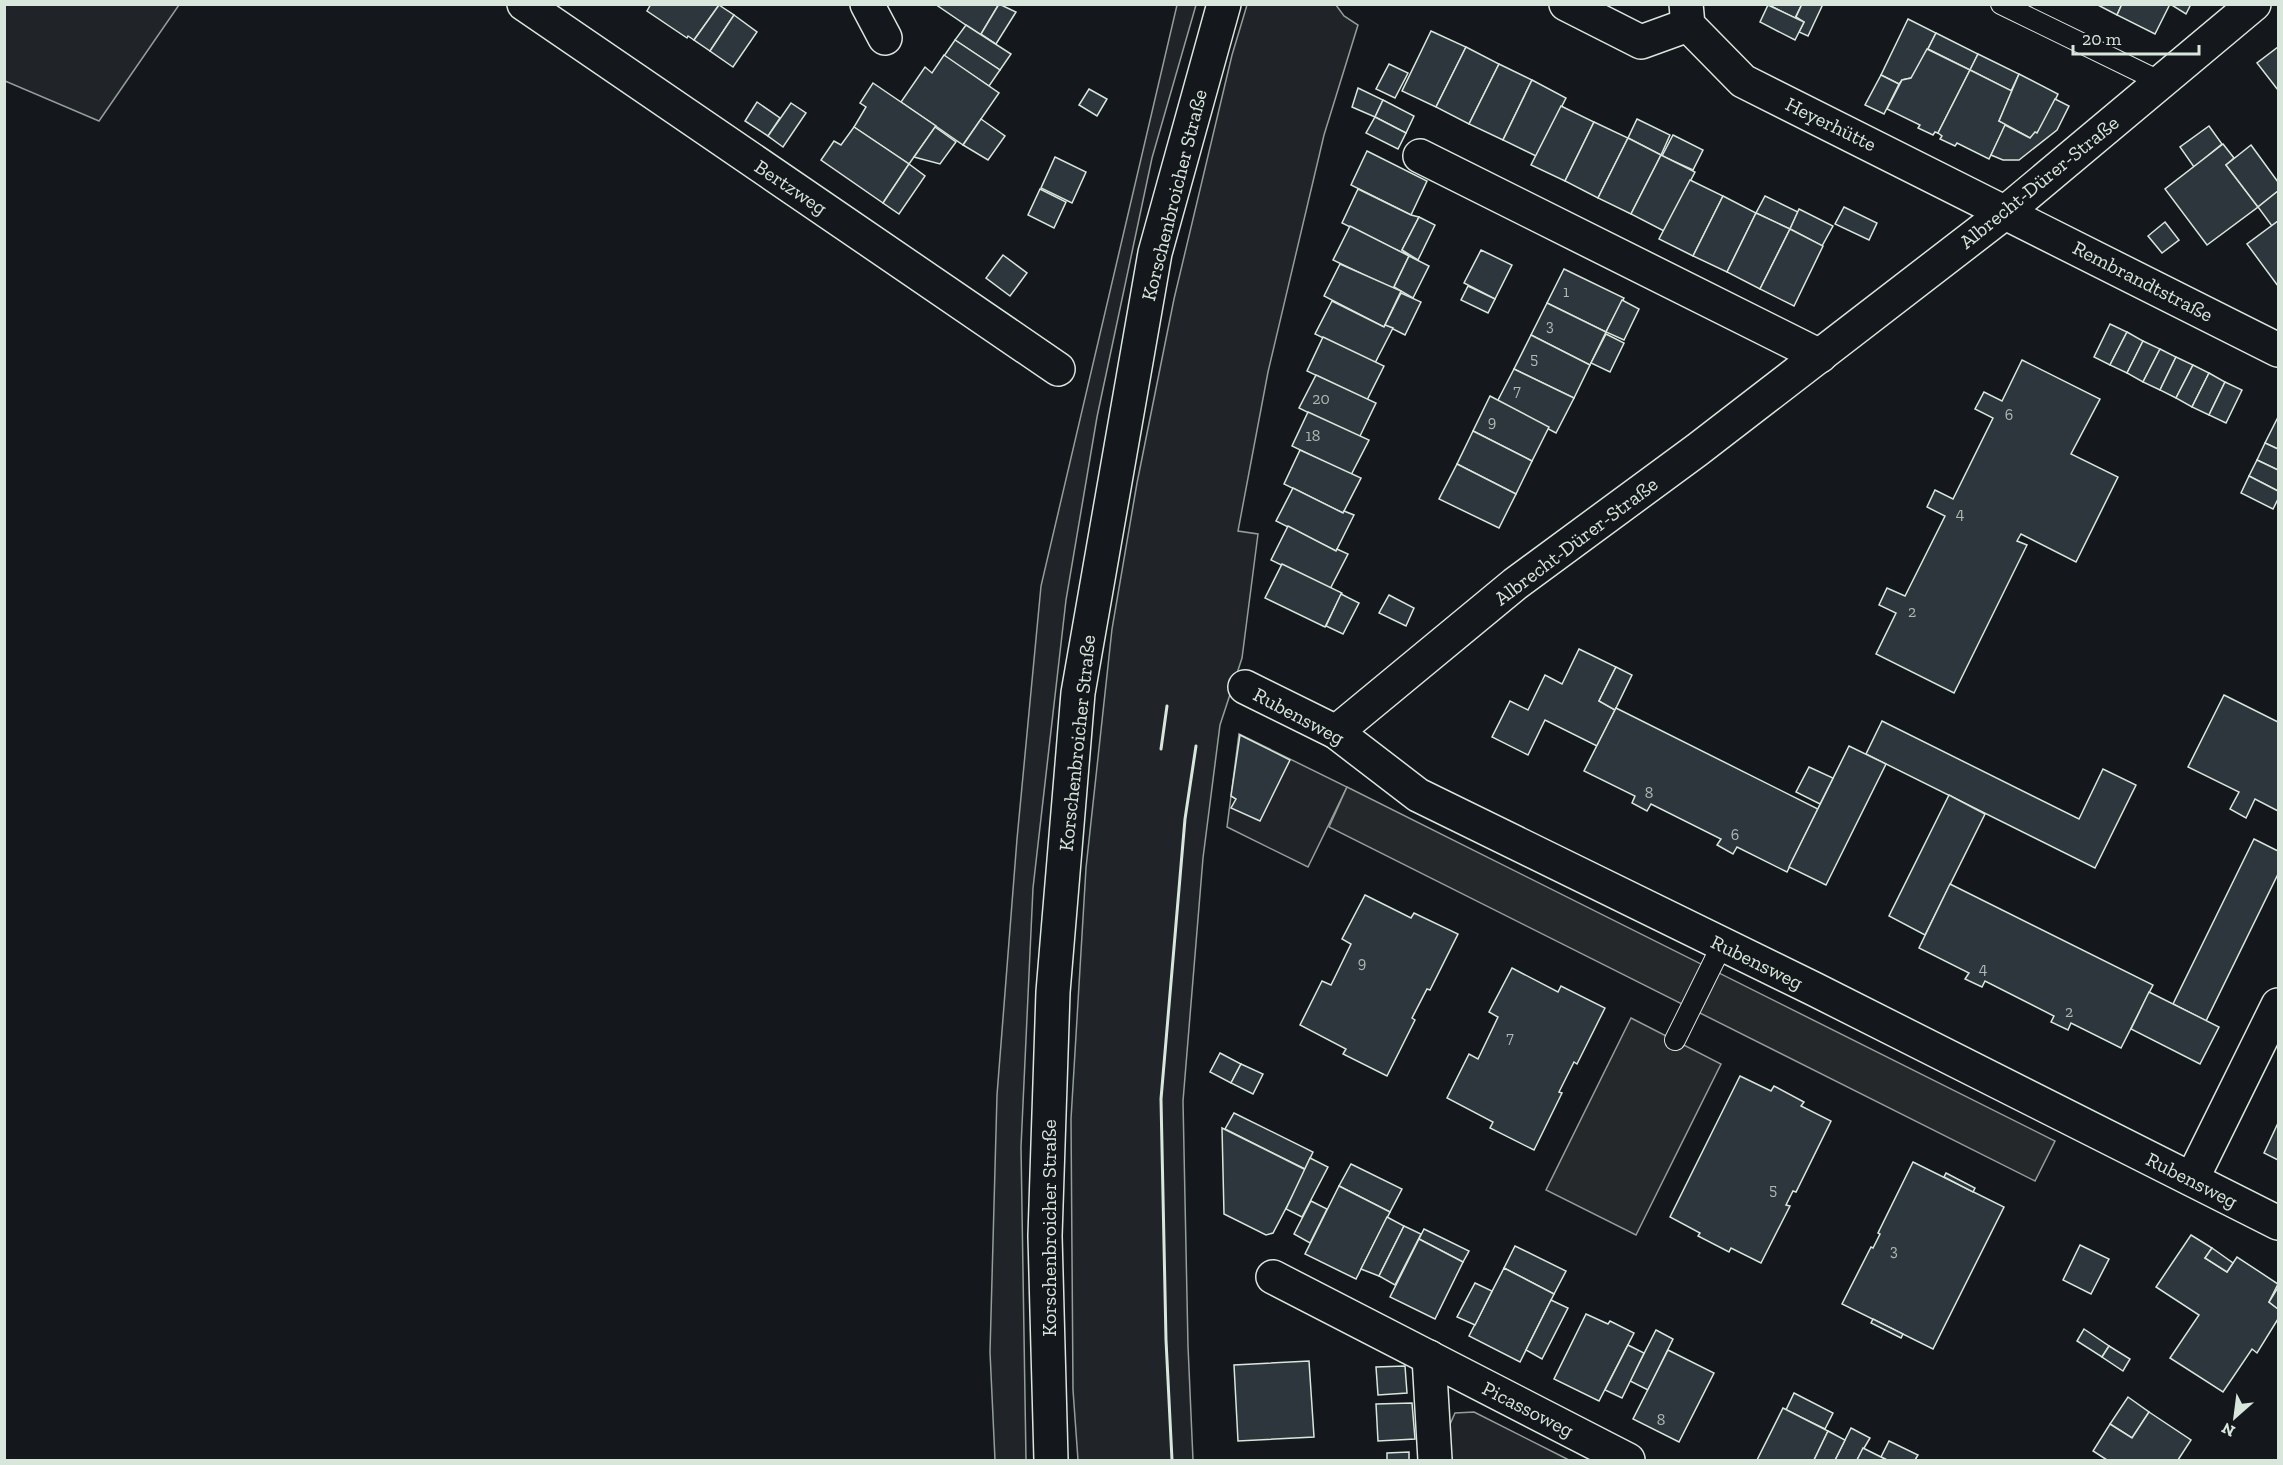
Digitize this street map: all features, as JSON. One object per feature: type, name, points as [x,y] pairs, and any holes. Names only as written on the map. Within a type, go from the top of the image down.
[{"type":"street","name":"Bertzweg","points":[[524,4],[1058,369]]},
{"type":"street","points":[[867,4],[885,38]]},
{"type":"street","name":"Korschenbroicher Straße","points":[[1051,1461],[1046,1236],[1053,992],[1078,693],[1155,253],[1224,4]]},
{"type":"street","points":[[1566,4],[1641,42],[1687,15]]},
{"type":"street","name":"Albrecht-Dürer-Straße","points":[[1336,732],[1515,584],[1820,356],[2007,211],[2254,4]]},
{"type":"street","name":"Heyerhütte","points":[[1687,15],[1743,81],[2007,211]]},
{"type":"street","points":[[1420,156],[1820,356]]},
{"type":"street","name":"Rembrandtstraße","points":[[2007,211],[2278,350]]},
{"type":"street","name":"Rubensweg","points":[[1245,687],[1336,732],[1418,795],[2278,1223]]},
{"type":"street","points":[[2192,1179],[2278,1005]]},
{"type":"street","name":"Picassoweg","points":[[1273,1277],[1628,1461]]},
{"type":"street","points":[[1428,1357],[1435,1461]]},
{"type":"lane","points":[[2001,4],[2161,82]]},
{"type":"lane","points":[[1675,1040],[1722,945]]},
{"type":"shaded area","points":[[4,5],[179,5],[99,121],[5,81]]},
{"type":"shaded area","points":[[1177,5],[1196,5],[1152,158],[1097,417],[1066,600],[1033,888],[1021,1147],[1026,1460],[995,1460],[990,1352],[997,1095],[1017,839],[1041,586]]},
{"type":"shaded area","points":[[1247,5],[1336,5],[1344,16],[1358,25],[1324,135],[1268,372],[1238,531],[1258,534],[1242,658],[1220,725],[1203,858],[1183,1101],[1188,1346],[1193,1460],[1078,1460],[1073,1390],[1071,1119],[1086,868],[1112,629],[1137,483],[1174,299],[1232,55]]},
{"type":"shaded area","points":[[1239,734],[1347,787],[1308,867],[1227,827]]},
{"type":"shaded area","points":[[1347,787],[2055,1141],[2035,1181],[1329,827]]},
{"type":"shaded area","points":[[1631,1018],[1721,1064],[1636,1235],[1546,1190]]},
{"type":"shaded area","points":[[1474,1412],[1569,1460],[1448,1460],[1447,1431],[1455,1413]]},
{"type":"building","points":[[651,4],[719,5],[694,40],[688,36],[687,38],[647,11]]},
{"type":"building","points":[[935,4],[999,4],[981,34],[982,36]]},
{"type":"building","points":[[999,4],[1016,12],[996,44],[981,34]]},
{"type":"building","points":[[1767,4],[1802,4],[1795,18]]},
{"type":"building","points":[[1802,4],[1823,4],[1808,36],[1799,32],[1804,22],[1796,17]]},
{"type":"building","points":[[2096,4],[2122,4],[2117,15]]},
{"type":"building","points":[[2122,4],[2170,4],[2155,34],[2117,15]]},
{"type":"building","points":[[2170,4],[2191,4],[2186,14]]},
{"type":"building","points":[[719,5],[734,15],[710,51],[694,40]]},
{"type":"building","points":[[1768,5],[1804,22],[1795,40],[1760,22]]},
{"type":"building","points":[[734,15],[757,32],[733,67],[710,51]]},
{"type":"building","points":[[1908,19],[1936,33],[1916,72],[1911,78],[1902,80],[1899,84],[1881,75]]},
{"type":"building","points":[[966,25],[1011,54],[1000,70],[955,40]]},
{"type":"building","points":[[1431,31],[1466,47],[1436,107],[1402,91]]},
{"type":"building","points":[[1936,33],[1978,54],[1970,70],[1928,49]]},
{"type":"building","points":[[955,40],[1000,70],[989,86],[944,56]]},
{"type":"building","points":[[1466,47],[1499,64],[1469,124],[1436,107]]},
{"type":"building","points":[[2278,47],[2278,90],[2257,63]]},
{"type":"building","points":[[1927,49],[1970,70],[1938,133],[1935,132],[1933,135],[1918,128],[1920,125],[1887,109],[1902,80],[1911,78]]},
{"type":"building","points":[[1978,54],[2019,74],[2011,91],[1970,70]]},
{"type":"building","points":[[944,55],[999,93],[963,145],[901,102],[925,67],[932,73]]},
{"type":"building","points":[[1389,64],[1408,73],[1395,98],[1376,89]]},
{"type":"building","points":[[1499,64],[1532,80],[1503,140],[1469,124]]},
{"type":"building","points":[[1970,70],[2012,91],[1999,121],[2006,124],[1989,159],[1957,143],[1955,146],[1940,139],[1942,136],[1938,133]]},
{"type":"building","points":[[2019,74],[2058,94],[2041,129],[2030,138],[1999,121]]},
{"type":"building","points":[[1881,75],[1899,84],[1884,114],[1865,105]]},
{"type":"building","points":[[1532,80],[1566,98],[1536,156],[1503,140]]},
{"type":"building","points":[[873,83],[936,126],[909,164],[854,127],[866,107],[860,103]]},
{"type":"building","points":[[1358,88],[1383,100],[1375,117],[1352,107]]},
{"type":"building","points":[[1089,89],[1107,99],[1097,116],[1079,105]]},
{"type":"building","points":[[2055,99],[2069,106],[2057,130],[2019,160],[2003,160],[1991,155],[2005,125],[2030,138],[2035,132],[2037,133]]},
{"type":"building","points":[[1383,100],[1414,116],[1406,133],[1375,117]]},
{"type":"building","points":[[757,102],[780,118],[768,136],[745,121]]},
{"type":"building","points":[[791,103],[806,113],[783,147],[768,136]]},
{"type":"building","points":[[1561,106],[1594,122],[1565,181],[1531,165]]},
{"type":"building","points":[[1375,117],[1406,133],[1398,149],[1366,133]]},
{"type":"building","points":[[981,119],[1005,136],[988,160],[963,145]]},
{"type":"building","points":[[1637,119],[1670,135],[1661,155],[1628,138]]},
{"type":"building","points":[[1594,122],[1628,138],[1598,198],[1565,181]]},
{"type":"building","points":[[2209,126],[2222,144],[2194,167],[2180,147]]},
{"type":"building","points":[[854,127],[909,164],[883,203],[821,160],[834,141],[841,145]]},
{"type":"building","points":[[935,127],[956,142],[940,164],[914,157]]},
{"type":"building","points":[[1673,135],[1703,150],[1693,170],[1662,156]]},
{"type":"building","points":[[1628,138],[1661,155],[1631,214],[1598,198]]},
{"type":"building","points":[[2223,144],[2234,158],[2226,165],[2258,207],[2207,245],[2165,189]]},
{"type":"building","points":[[2251,145],[2278,182],[2278,191],[2258,207],[2226,165]]},
{"type":"building","points":[[1367,151],[1427,181],[1411,215],[1351,185]]},
{"type":"building","points":[[1661,155],[1695,172],[1664,231],[1631,214]]},
{"type":"building","points":[[1055,157],[1086,172],[1072,203],[1041,188]]},
{"type":"building","points":[[909,164],[925,176],[899,214],[883,203]]},
{"type":"building","points":[[1690,180],[1723,196],[1693,256],[1659,239]]},
{"type":"building","points":[[1040,189],[1066,202],[1054,228],[1028,215]]},
{"type":"building","points":[[1358,189],[1419,217],[1402,250],[1409,256],[1342,223]]},
{"type":"building","points":[[2278,191],[2278,221],[2272,226],[2258,207]]},
{"type":"building","points":[[1723,196],[1756,213],[1727,272],[1693,256]]},
{"type":"building","points":[[1765,196],[1798,212],[1790,229],[1756,213]]},
{"type":"building","points":[[1844,207],[1877,223],[1869,240],[1835,224]]},
{"type":"building","points":[[1799,209],[1833,226],[1822,246],[1790,229]]},
{"type":"building","points":[[1756,213],[1790,229],[1760,289],[1727,272]]},
{"type":"building","points":[[1419,217],[1435,225],[1418,260],[1402,250]]},
{"type":"building","points":[[2278,221],[2278,286],[2247,244]]},
{"type":"building","points":[[2165,222],[2179,240],[2162,253],[2148,236]]},
{"type":"building","points":[[1350,226],[1409,256],[1393,289],[1333,260]]},
{"type":"building","points":[[1790,229],[1823,246],[1794,306],[1760,289]]},
{"type":"building","points":[[1481,250],[1512,265],[1495,299],[1464,283]]},
{"type":"building","points":[[1003,255],[1027,273],[1010,296],[986,278]]},
{"type":"building","points":[[1409,256],[1429,266],[1413,298],[1394,287]]},
{"type":"building","points":[[1340,264],[1401,291],[1384,327],[1324,296]]},
{"type":"building","points":[[1564,269],[1624,298],[1606,332],[1547,303]]},
{"type":"building","points":[[1468,286],[1495,299],[1488,313],[1461,300]]},
{"type":"building","points":[[1401,293],[1421,302],[1405,335],[1385,325]]},
{"type":"building","points":[[1622,300],[1639,309],[1624,340],[1606,332]]},
{"type":"building","points":[[1332,301],[1384,327],[1385,325],[1393,328],[1375,363],[1315,334]]},
{"type":"building","points":[[1547,303],[1606,332],[1590,365],[1531,335]]},
{"type":"building","points":[[2110,324],[2127,332],[2110,365],[2094,357]]},
{"type":"building","points":[[2127,332],[2143,341],[2127,373],[2110,365]]},
{"type":"building","points":[[1606,334],[1624,343],[1610,372],[1591,363]]},
{"type":"building","points":[[1531,335],[1590,365],[1574,398],[1514,369]]},
{"type":"building","points":[[1323,337],[1384,366],[1367,400],[1307,371]]},
{"type":"building","points":[[2143,341],[2160,349],[2143,382],[2127,373]]},
{"type":"building","points":[[2160,349],[2176,357],[2160,390],[2143,382]]},
{"type":"building","points":[[2176,357],[2193,365],[2176,398],[2160,390]]},
{"type":"building","points":[[2022,360],[2100,399],[2071,454],[2118,477],[2076,562],[2021,534],[2017,541],[2027,545],[1954,693],[1876,654],[1896,613],[1879,605],[1887,588],[1905,596],[1945,516],[1927,507],[1935,490],[1953,499],[1993,418],[1975,409],[1984,392],[2002,401]]},
{"type":"building","points":[[2193,365],[2209,373],[2192,407],[2176,398]]},
{"type":"building","points":[[1514,369],[1574,398],[1556,433],[1497,402]]},
{"type":"building","points":[[2209,373],[2225,382],[2209,415],[2192,407]]},
{"type":"building","points":[[1316,375],[1376,403],[1359,438],[1299,408]]},
{"type":"building","points":[[2225,382],[2242,390],[2226,423],[2209,415]]},
{"type":"building","points":[[1490,396],[1549,427],[1532,461],[1473,431]]},
{"type":"building","points":[[1308,412],[1369,440],[1351,475],[1292,446]]},
{"type":"building","points":[[2278,417],[2278,449],[2265,443]]},
{"type":"building","points":[[1473,431],[1532,461],[1516,494],[1457,464]]},
{"type":"building","points":[[2265,443],[2278,449],[2278,470],[2257,460]]},
{"type":"building","points":[[1300,450],[1361,478],[1343,513],[1284,484]]},
{"type":"building","points":[[2257,460],[2278,470],[2278,491],[2249,476]]},
{"type":"building","points":[[1457,464],[1516,494],[1499,528],[1439,499]]},
{"type":"building","points":[[2249,476],[2278,491],[2278,499],[2273,509],[2241,493]]},
{"type":"building","points":[[1293,488],[1343,513],[1344,511],[1354,515],[1336,551],[1276,521]]},
{"type":"building","points":[[1288,526],[1336,551],[1337,549],[1348,554],[1330,589],[1271,560]]},
{"type":"building","points":[[1282,564],[1342,593],[1325,627],[1265,598]]},
{"type":"building","points":[[1341,594],[1359,603],[1343,634],[1326,626]]},
{"type":"building","points":[[1389,595],[1414,608],[1406,626],[1379,613]]},
{"type":"building","points":[[1579,649],[1616,667],[1599,701],[1615,710],[1597,746],[1545,720],[1528,755],[1492,737],[1510,701],[1528,710],[1545,675],[1562,684]]},
{"type":"building","points":[[1616,667],[1632,675],[1615,710],[1599,701]]},
{"type":"building","points":[[2224,695],[2278,722],[2278,811],[2255,799],[2246,818],[2230,809],[2239,792],[2188,767]]},
{"type":"building","points":[[1616,708],[1818,809],[1787,872],[1737,847],[1733,854],[1717,845],[1721,839],[1651,804],[1647,811],[1632,803],[1635,796],[1584,771]]},
{"type":"building","points":[[1882,721],[2079,819],[2103,769],[2136,785],[2095,868],[1866,754]]},
{"type":"building","points":[[1240,735],[1290,760],[1260,821],[1231,808],[1236,799],[1231,796]]},
{"type":"building","points":[[1849,746],[1886,764],[1826,885],[1789,867]]},
{"type":"building","points":[[1809,767],[1833,778],[1820,804],[1796,792]]},
{"type":"building","points":[[1949,795],[1985,814],[1925,935],[1889,916]]},
{"type":"building","points":[[2254,839],[2278,851],[2278,874],[2206,1021],[2173,1004]]},
{"type":"building","points":[[1950,884],[2153,985],[2121,1048],[2071,1023],[2068,1030],[2051,1022],[2054,1016],[1985,981],[1982,987],[1965,979],[1969,973],[1919,948]]},
{"type":"building","points":[[1365,895],[1411,918],[1414,913],[1458,934],[1430,990],[1427,989],[1412,1018],[1415,1020],[1387,1076],[1343,1054],[1346,1049],[1300,1025],[1322,981],[1331,985],[1351,944],[1342,939]]},
{"type":"building","points":[[1512,968],[1558,992],[1561,986],[1605,1008],[1577,1064],[1574,1062],[1559,1092],[1562,1093],[1534,1150],[1490,1128],[1493,1122],[1447,1098],[1469,1054],[1478,1059],[1498,1017],[1489,1012]]},
{"type":"building","points":[[2149,992],[2219,1027],[2200,1064],[2131,1029]]},
{"type":"building","points":[[1220,1053],[1241,1064],[1231,1083],[1210,1072]]},
{"type":"building","points":[[1241,1064],[1263,1074],[1253,1094],[1231,1083]]},
{"type":"building","points":[[1740,1076],[1771,1091],[1774,1086],[1804,1102],[1801,1106],[1831,1121],[1796,1192],[1793,1191],[1786,1205],[1790,1206],[1761,1263],[1731,1248],[1729,1252],[1698,1236],[1700,1233],[1670,1217]]},
{"type":"building","points":[[1234,1113],[1313,1152],[1305,1169],[1225,1129]]},
{"type":"building","points":[[2278,1123],[2278,1160],[2264,1153]]},
{"type":"building","points":[[1222,1128],[1306,1170],[1273,1233],[1266,1235],[1224,1214]]},
{"type":"building","points":[[1310,1158],[1328,1167],[1302,1217],[1286,1209]]},
{"type":"building","points":[[1913,1162],[2004,1207],[1933,1349],[1842,1304],[1880,1234],[1878,1233]]},
{"type":"building","points":[[1351,1164],[1402,1189],[1390,1212],[1339,1186]]},
{"type":"building","points":[[1946,1173],[1975,1188],[1973,1192],[1944,1177]]},
{"type":"building","points":[[1339,1186],[1390,1212],[1356,1279],[1305,1254]]},
{"type":"building","points":[[1311,1201],[1327,1209],[1310,1243],[1294,1234]]},
{"type":"building","points":[[1387,1217],[1404,1226],[1379,1276],[1361,1269]]},
{"type":"building","points":[[1404,1226],[1421,1234],[1395,1285],[1379,1276]]},
{"type":"building","points":[[1424,1229],[1469,1251],[1463,1262],[1419,1239]]},
{"type":"building","points":[[2191,1235],[2212,1248],[2205,1258],[2227,1272],[2237,1257],[2278,1284],[2269,1302],[2278,1309],[2278,1319],[2257,1353],[2252,1349],[2223,1392],[2170,1358],[2199,1315],[2156,1287]]},
{"type":"building","points":[[1419,1239],[1463,1262],[1435,1319],[1390,1297]]},
{"type":"building","points":[[2080,1245],[2109,1259],[2091,1294],[2063,1280]]},
{"type":"building","points":[[1515,1246],[1566,1271],[1554,1294],[1504,1268]]},
{"type":"building","points":[[2212,1248],[2233,1263],[2227,1272],[2205,1258]]},
{"type":"building","points":[[1504,1268],[1554,1294],[1520,1362],[1469,1336]]},
{"type":"building","points":[[1475,1283],[1492,1291],[1475,1325],[1457,1317]]},
{"type":"building","points":[[2278,1290],[2278,1309],[2269,1302]]},
{"type":"building","points":[[1551,1300],[1568,1308],[1542,1359],[1526,1350]]},
{"type":"building","points":[[1586,1314],[1608,1324],[1610,1321],[1634,1333],[1599,1401],[1554,1379]]},
{"type":"building","points":[[1873,1319],[1903,1334],[1901,1338],[1871,1323]]},
{"type":"building","points":[[2084,1329],[2109,1346],[2102,1357],[2077,1341]]},
{"type":"building","points":[[1656,1330],[1673,1339],[1648,1390],[1630,1381]]},
{"type":"building","points":[[1628,1345],[1644,1353],[1622,1398],[1605,1390]]},
{"type":"building","points":[[2109,1346],[2130,1359],[2123,1371],[2102,1357]]},
{"type":"building","points":[[1668,1350],[1714,1373],[1679,1442],[1633,1419]]},
{"type":"building","points":[[1309,1361],[1314,1437],[1238,1441],[1234,1365]]},
{"type":"building","points":[[1405,1366],[1407,1393],[1378,1395],[1376,1367]]},
{"type":"building","points":[[1794,1393],[1833,1413],[1825,1429],[1786,1410]]},
{"type":"building","points":[[2128,1397],[2149,1412],[2132,1438],[2110,1424]]},
{"type":"building","points":[[1412,1403],[1415,1439],[1378,1441],[1376,1404]]},
{"type":"building","points":[[1783,1408],[1828,1431],[1814,1460],[1757,1460]]},
{"type":"building","points":[[2149,1412],[2191,1440],[2178,1460],[2107,1460],[2093,1451],[2110,1424],[2132,1438]]},
{"type":"building","points":[[1851,1428],[1870,1438],[1857,1460],[1835,1460]]},
{"type":"building","points":[[1828,1431],[1845,1440],[1835,1460],[1814,1460]]},
{"type":"building","points":[[1889,1441],[1918,1455],[1915,1460],[1887,1460],[1881,1457]]},
{"type":"building","points":[[1863,1448],[1887,1460],[1857,1460]]},
{"type":"building","points":[[1409,1452],[1409,1460],[1387,1460],[1387,1453]]},
{"type":"wall","points":[[1161,749],[1167,706]]},
{"type":"wall","points":[[1172,1460],[1166,1340],[1161,1099],[1185,819],[1196,746]]}]
